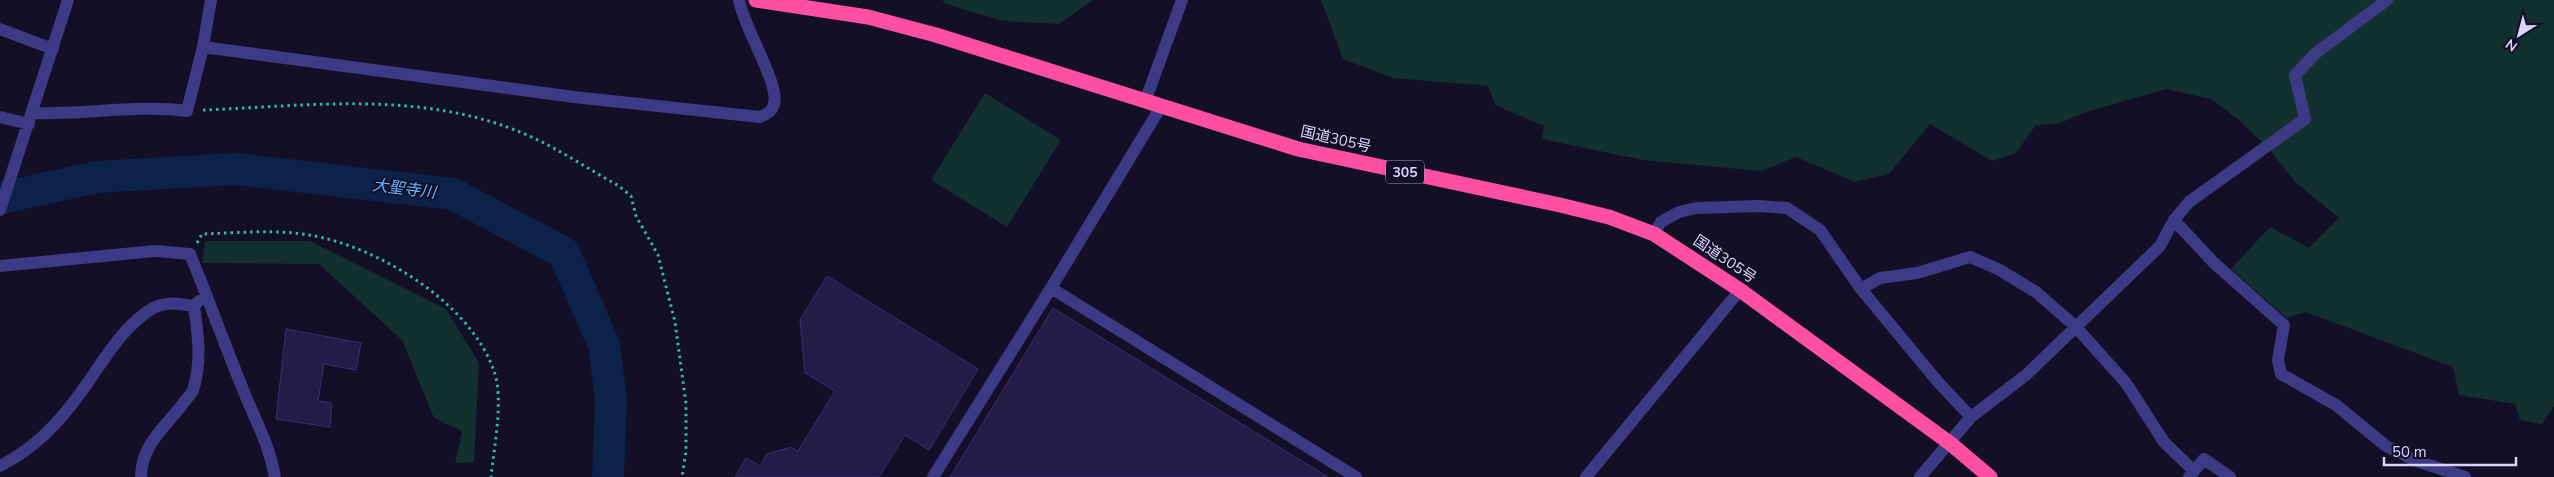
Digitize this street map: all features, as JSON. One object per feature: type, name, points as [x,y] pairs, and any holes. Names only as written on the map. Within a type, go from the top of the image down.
[{"type":"highway","name":"国道305号","points":[[756,0],[798,2],[868,17],[936,35],[1162,104],[1298,149],[1560,205],[1609,217],[1654,234],[1740,290],[1951,444],[1990,477]]},
{"type":"street","points":[[0,210],[68,0]]},
{"type":"street","points":[[0,117],[31,119],[61,114],[169,108],[187,111],[203,47],[211,0]]},
{"type":"street","points":[[203,47],[544,93],[760,118],[770,112],[775,104],[771,82],[741,14],[739,0]]},
{"type":"street","points":[[1146,100],[1182,0]]},
{"type":"street","points":[[1920,477],[1951,444],[1971,417],[2026,375],[2160,246],[2174,220],[2190,202],[2305,119],[2295,76],[2316,54],[2387,0]]},
{"type":"street","points":[[0,29],[53,49]]},
{"type":"street","points":[[933,477],[1051,288],[1162,104]]},
{"type":"street","points":[[1654,234],[1661,222],[1679,212],[1696,208],[1758,206],[1787,208],[1820,230],[1861,289],[1938,382],[1971,417]]},
{"type":"street","points":[[2174,220],[2213,262],[2284,326],[2278,360],[2281,374],[2336,404],[2386,446],[2414,460],[2465,477]]},
{"type":"street","points":[[0,266],[155,250],[190,254],[242,389],[258,420],[272,461],[275,477]]},
{"type":"street","points":[[1861,289],[1880,278],[1917,273],[1970,257],[1998,269],[2036,292],[2075,326],[2126,383],[2164,442],[2191,474],[2204,459],[2230,477]]},
{"type":"street","points":[[1051,288],[1356,477]]},
{"type":"street","points":[[1586,477],[1740,290]]},
{"type":"street","points":[[194,306],[206,294]]},
{"type":"street","points":[[0,466],[43,439],[81,393],[127,329],[144,314],[166,303],[194,306]]},
{"type":"street","points":[[141,477],[145,455],[152,440],[192,392],[198,351],[194,306]]},
{"type":"path","points":[[187,111],[298,107],[332,102],[379,103],[423,107],[484,119],[517,131],[620,186],[631,196],[636,216],[658,255],[675,322],[686,404],[686,451],[682,477]]},
{"type":"path","points":[[190,254],[202,234],[308,235],[340,242],[372,256],[402,270],[429,290],[448,306],[470,329],[484,350],[495,372],[498,393],[491,477]]},
{"type":"green space","points":[[942,0],[1093,0],[1059,24],[1002,21],[946,4]]},
{"type":"green space","points":[[1321,0],[2554,0],[2554,406],[2542,424],[2520,420],[2515,404],[2459,395],[2453,367],[2306,312],[2287,318],[2231,269],[2270,227],[2309,248],[2339,218],[2295,182],[2270,150],[2238,119],[2211,99],[2166,89],[2089,111],[2060,123],[2035,126],[2016,153],[1992,161],[1930,124],[1889,174],[1855,182],[1796,157],[1761,171],[1643,160],[1542,139],[1544,126],[1495,105],[1488,86],[1393,78],[1343,59]]},
{"type":"green space","points":[[985,93],[1061,140],[1007,227],[931,180]]},
{"type":"green space","points":[[205,241],[310,241],[446,309],[479,363],[474,462],[455,463],[462,431],[434,418],[402,340],[319,264],[202,263]]},
{"type":"building","points":[[827,276],[978,369],[929,450],[905,435],[879,477],[735,477],[746,458],[760,466],[767,454],[791,447],[798,451],[835,391],[805,373],[800,320]]},
{"type":"building","points":[[1053,308],[1328,477],[950,477]]},
{"type":"building","points":[[286,329],[361,343],[356,370],[324,364],[318,401],[332,403],[330,427],[276,419]]},
{"type":"waterway","name":"大聖寺川","points":[[0,198],[97,177],[235,169],[453,194],[564,253],[604,345],[611,399],[608,477]]}]
